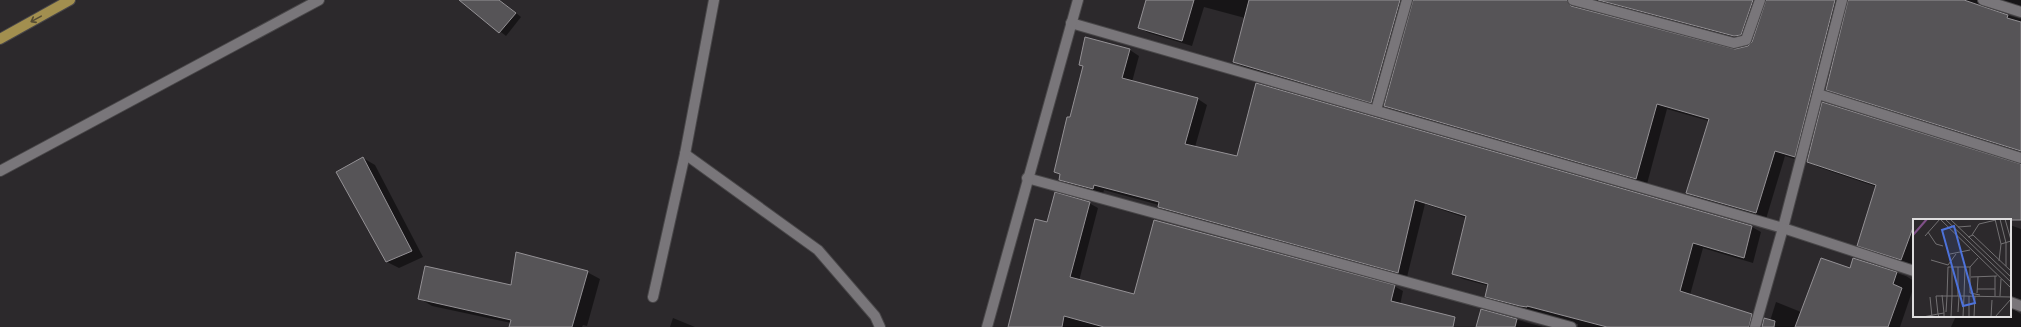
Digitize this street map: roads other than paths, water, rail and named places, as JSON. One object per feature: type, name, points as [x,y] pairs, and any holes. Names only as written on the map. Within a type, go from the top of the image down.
[{"type":"main road","points":[[0,39],[70,0]]},
{"type":"street","points":[[0,172],[319,0]]},
{"type":"street","points":[[653,297],[685,154],[714,0]]},
{"type":"street","points":[[987,327],[1027,178],[1078,0]]},
{"type":"street","points":[[1376,110],[1407,0]]},
{"type":"street","points":[[1572,0],[1734,43],[1746,40],[1760,0]]},
{"type":"street","points":[[1754,327],[1783,228],[1842,0]]},
{"type":"street","points":[[1983,0],[2021,12]]},
{"type":"street","points":[[1071,23],[1783,228],[1913,270]]},
{"type":"street","points":[[1818,94],[2021,158]]},
{"type":"street","points":[[685,154],[818,250],[875,316],[880,327]]},
{"type":"street","points":[[1027,178],[1571,327]]},
{"type":"street","points":[[2011,302],[2021,306]]}]
